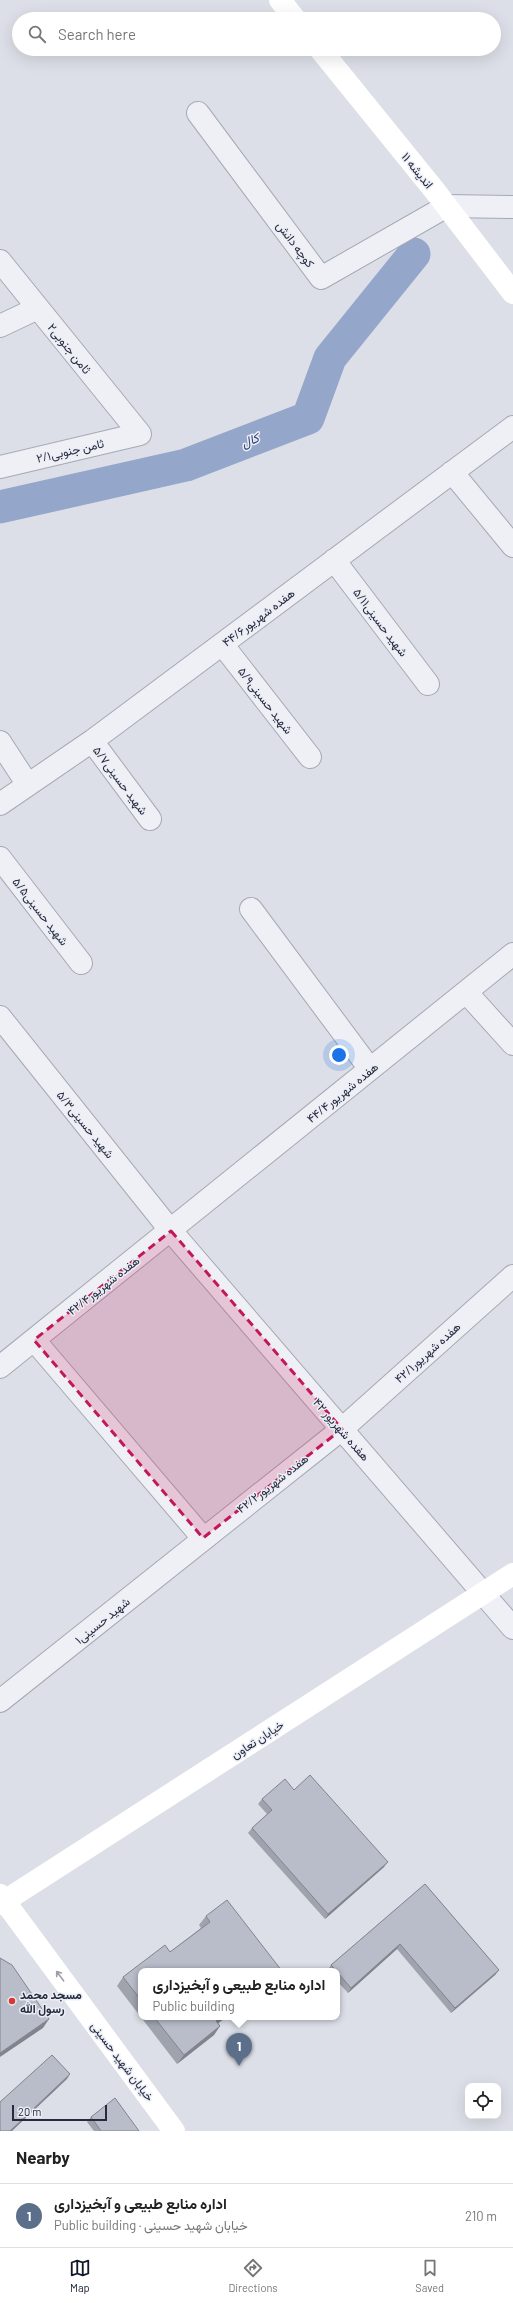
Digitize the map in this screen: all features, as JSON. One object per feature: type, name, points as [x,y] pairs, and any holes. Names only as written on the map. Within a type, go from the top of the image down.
[{"type":"street","points":[[280,0],[289,12]]},
{"type":"street","name":"اندیشه ۱۱","points":[[326,56],[447,206],[513,293]]},
{"type":"street","name":"کوچه دانش","points":[[198,113],[321,278],[447,206]]},
{"type":"street","points":[[447,206],[513,207]]},
{"type":"street","name":"ثامن جنوبی۲","points":[[0,261],[140,434]]},
{"type":"street","points":[[0,326],[38,308]]},
{"type":"street","name":"هفده شهریور۴۴/۶","points":[[0,804],[92,741],[513,426]]},
{"type":"street","name":"ثامن جنوبی۲/۱","points":[[0,467],[140,434]]},
{"type":"street","points":[[452,472],[513,546]]},
{"type":"street","name":"شهید حسینی۵/۱۱","points":[[334,560],[428,684]]},
{"type":"street","name":"شهید حسینی۵/۹","points":[[222,644],[310,757]]},
{"type":"street","name":"شهید حسینی۵/۷","points":[[92,741],[150,819]]},
{"type":"street","points":[[0,742],[28,785]]},
{"type":"street","name":"شهید حسینی۵/۵","points":[[0,858],[81,963]]},
{"type":"street","points":[[251,909],[370,1069]]},
{"type":"street","name":"هفده شهریور۴۴/۴","points":[[172,1231],[513,954]]},
{"type":"street","points":[[466,992],[513,1044]]},
{"type":"street","name":"شهید حسینی۵/۳","points":[[0,1017],[172,1231]]},
{"type":"street","name":"هفده شهریور۴۲/۴","points":[[0,1367],[172,1231]]},
{"type":"street","name":"هفده شهریور ۴۲","points":[[172,1231],[513,1628]]},
{"type":"street","name":"هفده شهریور۴۲/۱","points":[[342,1429],[513,1276]]},
{"type":"street","points":[[34,1340],[203,1538]]},
{"type":"street","name":"هفده شهریور۴۲/۲","points":[[203,1538],[342,1429]]},
{"type":"street","name":"شهید حسینی۱","points":[[0,1701],[203,1538]]},
{"type":"street","name":"خیابان تعاون","points":[[1,1900],[484,1594],[513,1574]]},
{"type":"street","name":"خیابان شهید حسینی","points":[[1,1900],[174,2131]]},
{"type":"highlighted area","points":[[171,1231],[342,1429],[203,1538],[34,1340]]},
{"type":"building","points":[[310,1775],[388,1862],[328,1914],[252,1828],[272,1810],[262,1799],[285,1779],[294,1790]]},
{"type":"building","points":[[425,1884],[499,1970],[455,2008],[400,1944],[351,1988],[340,1975],[340,1968],[334,1968],[331,1965]]},
{"type":"building","points":[[227,1900],[280,1968],[138,1968],[138,1996],[123,1977],[165,1945],[170,1952],[210,1922],[206,1916]]},
{"type":"building","name":"مسجد محمد رسول الله","points":[[0,1958],[12,1965],[49,2019],[0,2053]]},
{"type":"building","points":[[156,2020],[217,2020],[216,2021],[220,2026],[184,2055]]},
{"type":"building","points":[[52,2055],[70,2074],[10,2131],[0,2131],[0,2102]]},
{"type":"building","points":[[115,2098],[139,2131],[101,2131],[91,2117]]},
{"type":"waterway","name":"کال","points":[[0,507],[186,465],[308,418],[330,358],[414,254]]},
{"type":"place","name":"مسجد محمد رسول الله","points":[[12,2001]]},
{"type":"place","name":"اداره منابع طبیعی و آبخیزداری","points":[[239,2066]]}]
